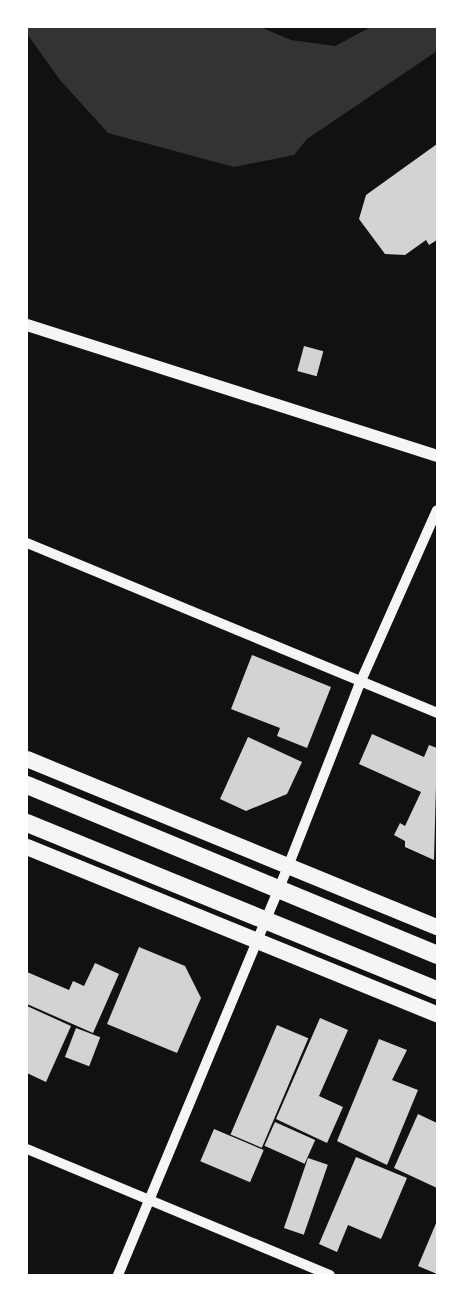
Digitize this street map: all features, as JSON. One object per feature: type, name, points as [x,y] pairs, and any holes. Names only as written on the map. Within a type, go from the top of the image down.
[{"type":"highway","points":[[27,759],[289,864],[437,927]]},
{"type":"highway","points":[[27,785],[437,955]]},
{"type":"highway","points":[[27,823],[437,990]]},
{"type":"highway","points":[[27,846],[437,1014]]},
{"type":"main road","points":[[27,325],[437,456]]},
{"type":"street","points":[[118,1275],[147,1200],[289,864],[360,683],[437,510]]},
{"type":"street","points":[[27,543],[360,683],[437,712]]},
{"type":"street","points":[[27,1149],[330,1275]]},
{"type":"shaded area","points":[[27,27],[260,27],[291,40],[335,46],[371,27],[437,27],[437,51],[307,139],[294,155],[234,167],[108,133],[60,80],[27,34]]},
{"type":"building","points":[[437,144],[437,240],[429,245],[426,240],[405,255],[385,254],[359,219],[366,195]]},
{"type":"building","points":[[304,346],[323,351],[317,376],[297,371]]},
{"type":"building","points":[[252,655],[331,687],[307,748],[277,736],[280,728],[231,709]]},
{"type":"building","points":[[372,734],[424,757],[429,745],[437,748],[434,860],[405,847],[405,841],[394,835],[400,823],[405,826],[421,792],[359,764]]},
{"type":"building","points":[[248,737],[302,762],[287,794],[246,811],[220,799]]},
{"type":"building","points":[[139,947],[185,966],[201,998],[177,1053],[107,1024]]},
{"type":"building","points":[[95,963],[119,974],[93,1033],[27,1004],[27,972],[69,990],[73,981],[84,986]]},
{"type":"building","points":[[27,1006],[71,1026],[46,1082],[27,1073]]},
{"type":"building","points":[[320,1018],[348,1030],[319,1096],[343,1107],[327,1143],[276,1119]]},
{"type":"building","points":[[277,1025],[308,1038],[262,1148],[231,1135]]},
{"type":"building","points":[[76,1028],[100,1037],[89,1066],[65,1057]]},
{"type":"building","points":[[379,1039],[407,1050],[392,1080],[418,1090],[387,1165],[337,1141]]},
{"type":"building","points":[[418,1114],[437,1123],[437,1188],[394,1168]]},
{"type":"building","points":[[275,1122],[315,1140],[305,1164],[264,1146]]},
{"type":"building","points":[[214,1129],[264,1150],[250,1182],[200,1161]]},
{"type":"building","points":[[356,1157],[407,1178],[381,1239],[348,1225],[337,1252],[319,1244]]},
{"type":"building","points":[[308,1158],[328,1165],[304,1235],[284,1228]]},
{"type":"building","points":[[437,1221],[437,1274],[418,1266]]}]
